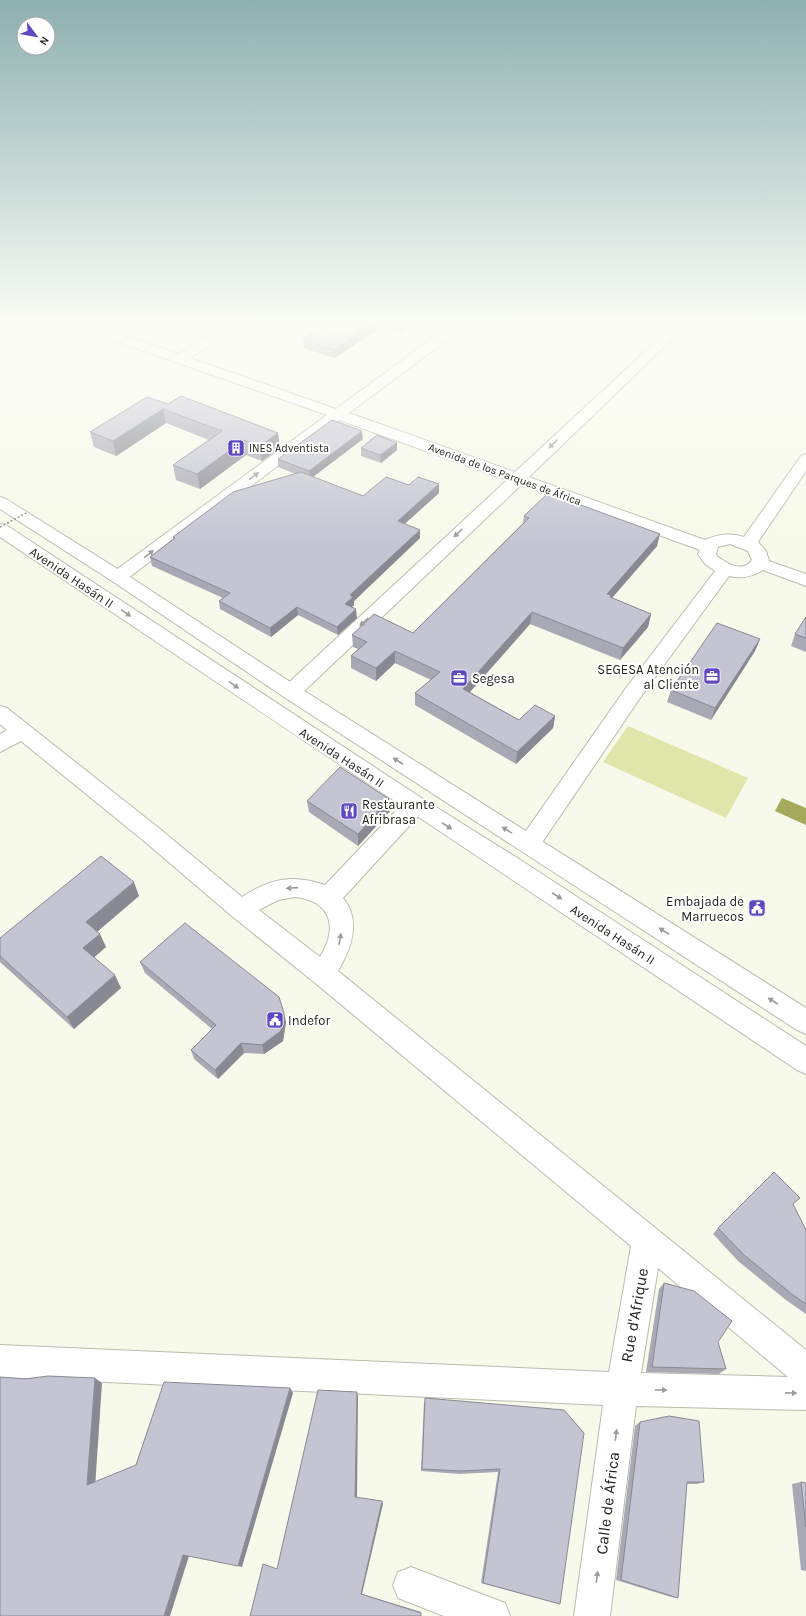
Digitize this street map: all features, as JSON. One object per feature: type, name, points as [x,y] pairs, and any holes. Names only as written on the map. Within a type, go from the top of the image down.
[{"type":"street","name":"Avenida de los Parques de África","points":[[290,397],[708,547]]},
{"type":"street","points":[[118,577],[359,397]]},
{"type":"street","points":[[290,692],[603,397]]},
{"type":"street","points":[[748,544],[806,459]]},
{"type":"street","name":"Avenida Hasán II","points":[[0,502],[118,577],[290,692],[806,1022]]},
{"type":"street","name":"Avenida Hasán II","points":[[0,528],[415,805],[511,866],[806,1061]]},
{"type":"street","points":[[724,539],[736,540],[748,544],[759,553],[761,560],[749,570],[738,572],[726,570],[711,561],[707,554],[708,547],[714,542],[724,539]]},
{"type":"street","points":[[759,563],[806,580]]},
{"type":"street","points":[[529,844],[633,693],[726,570]]},
{"type":"street","points":[[0,713],[152,835],[241,910],[323,974],[806,1371]]},
{"type":"street","points":[[0,744],[22,731]]},
{"type":"street","points":[[328,898],[415,805]]},
{"type":"street","points":[[241,910],[257,899],[281,889],[308,888],[319,892],[328,898],[335,905],[338,913],[341,934],[339,944],[323,974]]},
{"type":"street","name":"Rue d'Afrique","points":[[622,1390],[647,1240]]},
{"type":"street","points":[[0,1362],[622,1390],[806,1394]]},
{"type":"street","name":"Calle de África","points":[[592,1616],[622,1390]]},
{"type":"street","points":[[411,1585],[492,1616]]},
{"type":"path","points":[[0,528],[28,512]]},
{"type":"shaded area","points":[[628,726],[748,778],[726,818],[603,762]]},
{"type":"shaded area","points":[[782,798],[806,808],[806,825],[775,811]]},
{"type":"building","points":[[146,397],[168,404],[179,397],[185,397],[278,433],[260,446],[244,440],[197,474],[173,465],[222,431],[163,409],[113,441],[90,432]]},
{"type":"building","points":[[332,420],[362,431],[309,471],[278,459]]},
{"type":"building","points":[[377,435],[397,443],[380,455],[361,448]]},
{"type":"building","points":[[301,472],[363,496],[386,477],[409,485],[418,477],[439,484],[398,521],[420,530],[350,595],[353,597],[345,604],[356,609],[337,627],[297,607],[270,628],[219,601],[230,593],[150,557],[175,538],[173,537],[233,492]]},
{"type":"building","points":[[548,493],[660,534],[607,594],[611,595],[610,597],[651,614],[623,648],[532,612],[463,689],[519,720],[535,705],[555,716],[517,752],[415,693],[440,672],[395,651],[376,668],[351,656],[367,642],[352,635],[374,614],[413,633],[529,518],[524,516]]},
{"type":"building","points":[[806,617],[806,638],[795,634]]},
{"type":"building","name":"SEGESA Atención al Cliente","points":[[717,623],[760,639],[715,708],[671,690]]},
{"type":"building","name":"Restaurante Afribrasa","points":[[340,767],[389,799],[358,834],[307,801]]},
{"type":"building","points":[[101,856],[134,882],[86,922],[100,934],[83,948],[115,975],[67,1017],[0,956],[0,938]]},
{"type":"building","points":[[185,923],[279,997],[284,1013],[281,1031],[262,1045],[241,1043],[215,1070],[191,1050],[216,1025],[140,962]]},
{"type":"building","points":[[774,1172],[800,1198],[793,1204],[806,1230],[806,1304],[744,1255],[718,1228]]},
{"type":"building","points":[[664,1283],[694,1291],[732,1321],[718,1342],[726,1369],[652,1367]]},
{"type":"building","points":[[48,1376],[95,1378],[87,1485],[136,1465],[164,1382],[290,1388],[238,1566],[183,1555],[164,1616],[0,1616],[0,1377],[25,1379]]},
{"type":"building","points":[[318,1390],[357,1392],[355,1497],[382,1501],[361,1594],[421,1613],[421,1616],[250,1616],[263,1564],[277,1569]]},
{"type":"building","points":[[425,1398],[564,1410],[584,1433],[560,1604],[483,1583],[500,1469],[461,1471],[422,1469]]},
{"type":"building","points":[[669,1416],[699,1421],[704,1482],[687,1482],[678,1598],[621,1580],[640,1422]]},
{"type":"building","points":[[801,1482],[806,1483],[806,1527]]},
{"type":"place","name":"INES Adventista","points":[[236,448]]},
{"type":"place","name":"SEGESA Atención al Cliente","points":[[712,676]]},
{"type":"place","name":"Segesa","points":[[459,678]]},
{"type":"place","name":"Restaurante Afribrasa","points":[[349,811]]},
{"type":"place","name":"Embajada de Marruecos","points":[[757,908]]},
{"type":"place","name":"Indefor","points":[[275,1020]]}]
